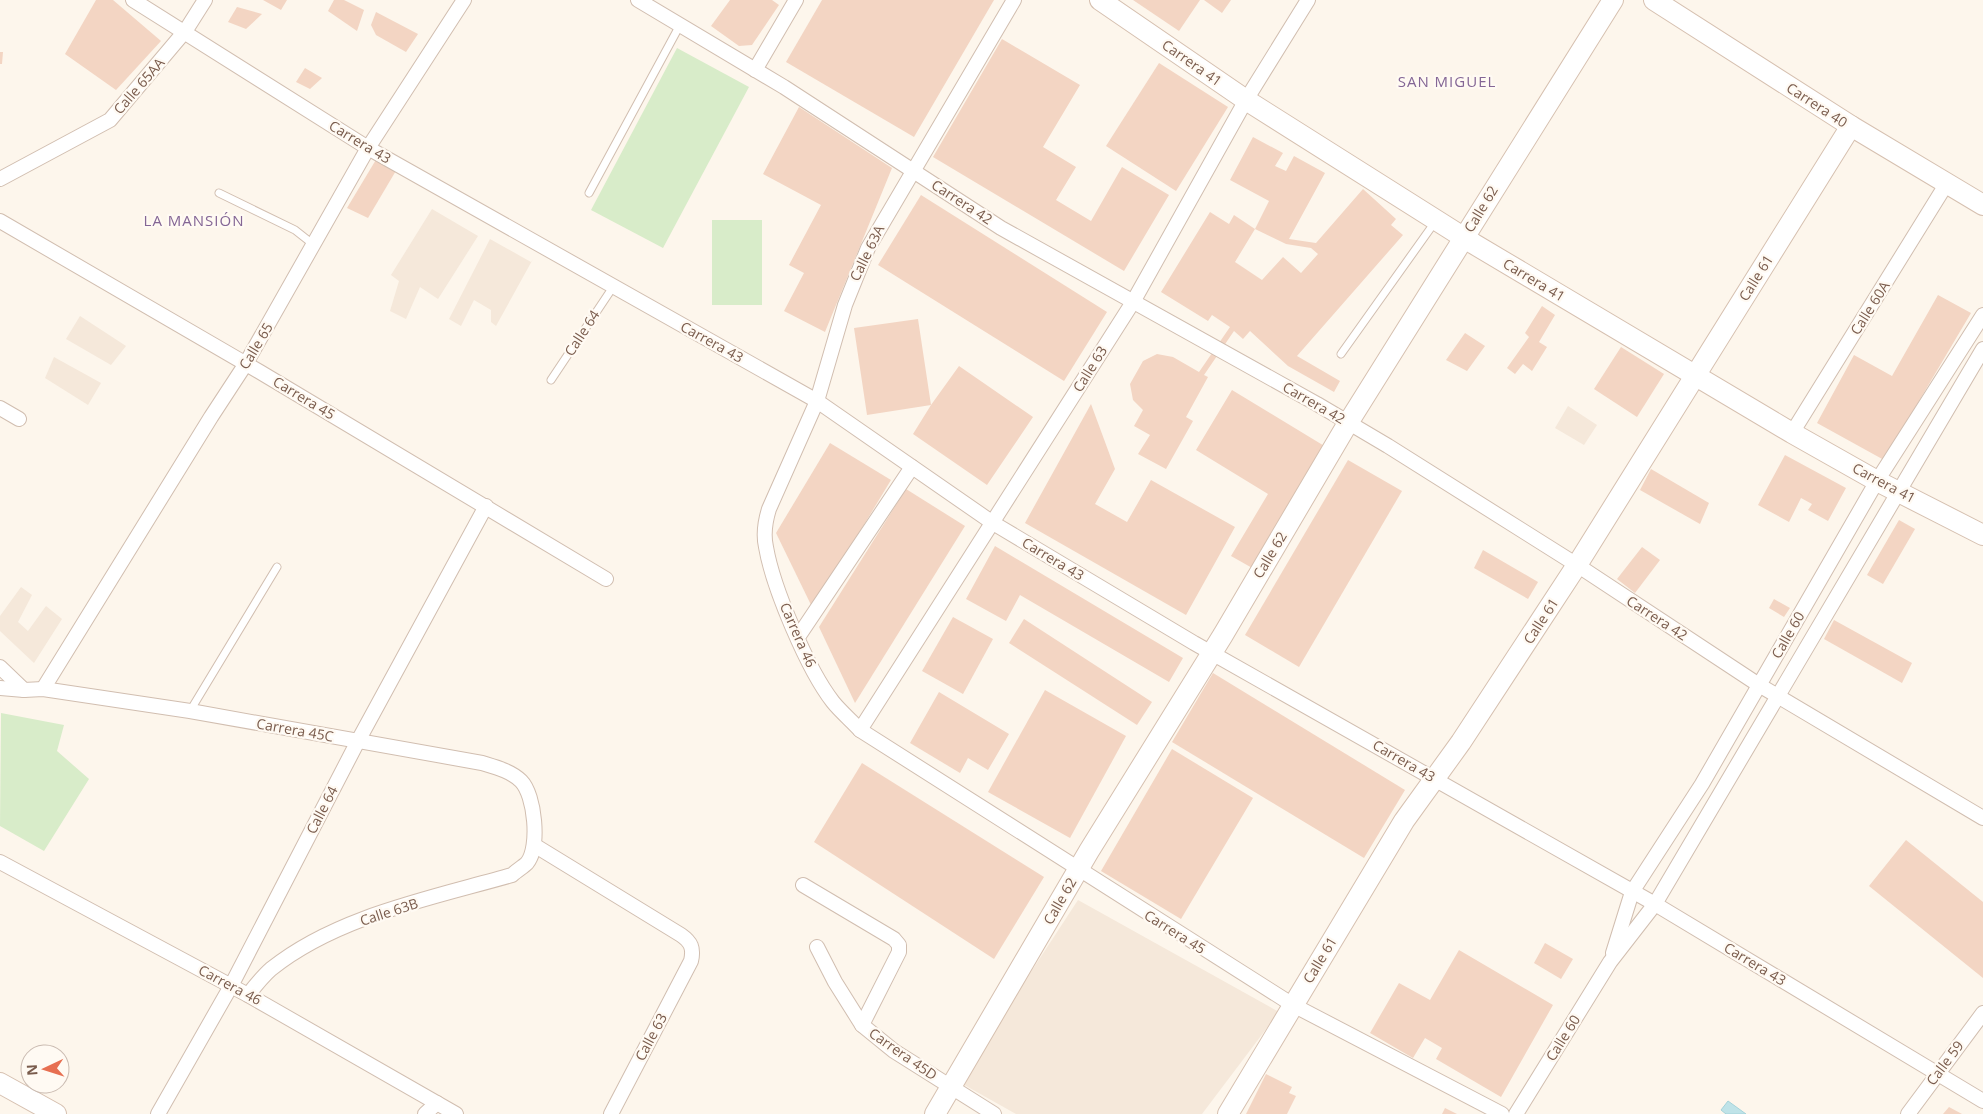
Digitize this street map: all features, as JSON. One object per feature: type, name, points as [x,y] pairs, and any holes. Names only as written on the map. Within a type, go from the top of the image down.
[{"type":"street","name":"Carrera 43","points":[[134,0],[186,31],[368,148],[817,401],[992,523],[1212,652],[1655,904],[1983,1101]]},
{"type":"street","name":"Calle 65AA","points":[[0,179],[110,120],[186,31],[205,0]]},
{"type":"street","name":"Calle 65","points":[[43,689],[245,365],[368,148],[464,0]]},
{"type":"street","name":"Carrera 42","points":[[638,0],[755,70],[1001,228],[1348,423],[1577,565],[1759,685],[1983,818]]},
{"type":"street","points":[[755,70],[796,0]]},
{"type":"street","name":"Calle 63A","points":[[764,526],[769,509],[817,401],[855,275],[868,248],[1014,0]]},
{"type":"street","name":"Carrera 41","points":[[1100,0],[1246,100],[1464,238],[1792,433],[1877,481],[1983,535]]},
{"type":"street","name":"Calle 63","points":[[860,730],[1133,302],[1246,100],[1308,0]]},
{"type":"street","name":"Calle 62","points":[[935,1114],[1080,868],[1212,652],[1348,423],[1613,0]]},
{"type":"street","name":"Carrera 40","points":[[1654,0],[1851,126],[1983,205]]},
{"type":"street","name":"Calle 61","points":[[1228,1114],[1404,820],[1436,779],[1577,565],[1851,126]]},
{"type":"street","name":"Calle 60A","points":[[1792,433],[1947,183]]},
{"type":"street","name":"Carrera 45","points":[[0,221],[486,506],[606,579]]},
{"type":"street","name":"Calle 60","points":[[1610,962],[1632,892],[1702,784],[1877,481],[1983,315]]},
{"type":"street","points":[[1961,350],[1981,356]]},
{"type":"street","name":"Calle 60","points":[[1516,1114],[1610,962],[1655,904],[1777,695],[1981,356]]},
{"type":"street","points":[[0,408],[19,419]]},
{"type":"street","points":[[798,637],[912,467]]},
{"type":"street","name":"Calle 64","points":[[158,1114],[231,986],[358,741],[486,506]]},
{"type":"street","name":"Carrera 46","points":[[764,526],[770,566],[798,637],[817,678],[834,703],[860,730]]},
{"type":"street","points":[[0,667],[24,690]]},
{"type":"street","name":"Carrera 45C","points":[[0,688],[43,689],[190,711],[482,763],[505,771],[521,781],[530,799],[534,820],[534,845]]},
{"type":"street","name":"Carrera 45","points":[[860,730],[1293,1005],[1502,1114]]},
{"type":"street","name":"Calle 63","points":[[534,845],[681,935],[690,942],[693,952],[691,961],[611,1114]]},
{"type":"street","name":"Calle 63B","points":[[248,994],[270,970],[303,946],[327,934],[380,914],[512,875],[528,862],[534,845]]},
{"type":"street","name":"Carrera 46","points":[[0,862],[248,994],[456,1114]]},
{"type":"street","points":[[803,885],[894,939],[899,945],[899,952],[862,1025]]},
{"type":"street","name":"Carrera 45D","points":[[817,947],[862,1025],[894,1051],[994,1114]]},
{"type":"street","name":"Calle 59","points":[[1908,1114],[1937,1072],[1983,1013]]},
{"type":"street","points":[[0,1083],[56,1114]]},
{"type":"street","points":[[425,1114],[437,1103]]},
{"type":"lane","points":[[589,193],[680,25]]},
{"type":"lane","points":[[220,193],[296,230],[314,245]]},
{"type":"lane","points":[[1341,354],[1437,220]]},
{"type":"lane","name":"Calle 64","points":[[551,380],[613,286]]},
{"type":"lane","points":[[190,711],[277,567]]},
{"type":"shaded area","points":[[432,209],[478,236],[438,299],[420,287],[406,319],[390,311],[399,281],[391,275]]},
{"type":"shaded area","points":[[490,239],[531,262],[533,259],[496,326],[491,322],[491,310],[474,300],[461,326],[449,319]]},
{"type":"shaded area","points":[[80,316],[126,346],[111,365],[66,339]]},
{"type":"shaded area","points":[[54,357],[101,383],[88,405],[45,378]]},
{"type":"shaded area","points":[[1568,406],[1597,425],[1584,445],[1555,428]]},
{"type":"shaded area","points":[[21,587],[32,595],[18,622],[28,631],[46,606],[62,619],[34,663],[0,631],[0,616]]},
{"type":"shaded area","points":[[1078,900],[1279,1012],[1202,1114],[1016,1114],[959,1082]]},
{"type":"green space","points":[[677,48],[749,87],[663,248],[591,210]]},
{"type":"green space","points":[[712,220],[762,220],[762,305],[712,305]]},
{"type":"green space","points":[[1,713],[64,725],[57,751],[89,779],[44,851],[0,826]]},
{"type":"water","points":[[1728,1101],[1746,1114],[1726,1114],[1721,1110]]},
{"type":"building","points":[[96,0],[113,0],[161,41],[116,90],[65,54]]},
{"type":"building","points":[[263,0],[287,0],[281,10]]},
{"type":"building","points":[[334,0],[344,0],[364,10],[357,31],[328,11]]},
{"type":"building","points":[[730,0],[772,0],[779,5],[752,45],[739,46],[711,26]]},
{"type":"building","points":[[822,0],[994,0],[914,137],[786,62]]},
{"type":"building","points":[[1133,0],[1200,0],[1179,31]]},
{"type":"building","points":[[1204,0],[1231,0],[1222,13]]},
{"type":"building","points":[[237,7],[262,14],[246,29],[228,22]]},
{"type":"building","points":[[376,12],[418,34],[406,52],[376,35],[371,25]]},
{"type":"building","points":[[1002,39],[1080,85],[1043,147],[1076,167],[1056,200],[1091,221],[1122,167],[1169,195],[1124,271],[933,157]]},
{"type":"building","points":[[0,52],[3,52],[2,64],[0,64]]},
{"type":"building","points":[[1159,63],[1228,107],[1176,191],[1106,146]]},
{"type":"building","points":[[305,68],[322,78],[310,89],[296,82]]},
{"type":"building","points":[[799,107],[892,168],[825,332],[784,311],[804,273],[789,265],[821,205],[763,174]]},
{"type":"building","points":[[1253,137],[1283,153],[1275,166],[1286,171],[1294,156],[1325,173],[1289,239],[1316,243],[1363,189],[1396,219],[1391,225],[1403,235],[1297,356],[1340,381],[1334,392],[1288,366],[1250,331],[1243,339],[1234,331],[1204,375],[1208,377],[1186,417],[1193,421],[1166,469],[1138,454],[1150,435],[1134,426],[1143,410],[1133,400],[1130,384],[1143,361],[1157,354],[1173,357],[1199,372],[1230,327],[1212,315],[1208,321],[1161,292],[1210,212],[1229,224],[1234,215],[1255,229],[1269,201],[1230,180]],"holes":[[[1255,229],[1286,244],[1311,248],[1318,254],[1301,273],[1283,257],[1262,280],[1235,262]]]},
{"type":"building","points":[[377,158],[397,169],[368,218],[347,208]]},
{"type":"building","points":[[921,195],[1107,312],[1064,381],[878,265]]},
{"type":"building","points":[[1938,295],[1971,313],[1884,460],[1817,423],[1854,355],[1892,376]]},
{"type":"building","points":[[1542,306],[1555,315],[1539,342],[1547,347],[1532,371],[1523,364],[1515,374],[1507,368],[1529,337],[1525,333]]},
{"type":"building","points":[[918,319],[931,405],[867,415],[854,328]]},
{"type":"building","points":[[1465,333],[1485,346],[1467,371],[1446,360]]},
{"type":"building","points":[[1621,347],[1664,374],[1637,417],[1594,389]]},
{"type":"building","points":[[959,366],[1033,417],[987,485],[913,434]]},
{"type":"building","points":[[1232,390],[1326,447],[1254,569],[1231,556],[1268,494],[1196,450]]},
{"type":"building","points":[[1091,404],[1115,469],[1095,504],[1127,522],[1151,480],[1235,527],[1186,615],[1025,523]]},
{"type":"building","points":[[830,443],[891,480],[813,609],[776,533]]},
{"type":"building","points":[[1785,455],[1846,488],[1828,521],[1808,510],[1812,504],[1801,498],[1789,522],[1758,505]]},
{"type":"building","points":[[1348,460],[1402,491],[1299,667],[1245,635]]},
{"type":"building","points":[[1651,469],[1709,503],[1700,524],[1640,490]]},
{"type":"building","points":[[906,489],[965,526],[855,703],[819,627]]},
{"type":"building","points":[[1899,520],[1915,529],[1883,584],[1867,575]]},
{"type":"building","points":[[995,546],[1183,658],[1169,682],[1020,595],[1006,621],[966,599]]},
{"type":"building","points":[[1642,547],[1660,560],[1635,593],[1617,579]]},
{"type":"building","points":[[1483,550],[1538,582],[1528,599],[1474,568]]},
{"type":"building","points":[[1774,599],[1790,608],[1784,617],[1769,608]]},
{"type":"building","points":[[953,617],[993,639],[963,694],[922,671]]},
{"type":"building","points":[[1024,619],[1152,702],[1137,725],[1009,643]]},
{"type":"building","points":[[1834,620],[1912,663],[1902,683],[1824,639]]},
{"type":"building","points":[[1213,673],[1405,790],[1364,858],[1172,742]]},
{"type":"building","points":[[1045,690],[1126,736],[1070,838],[988,792]]},
{"type":"building","points":[[939,692],[1009,734],[988,770],[968,758],[960,773],[910,743]]},
{"type":"building","points":[[1172,749],[1253,798],[1181,919],[1101,871]]},
{"type":"building","points":[[862,763],[1044,877],[994,959],[814,842]]},
{"type":"building","points":[[1906,840],[1983,902],[1983,978],[1869,886]]},
{"type":"building","points":[[1545,943],[1573,959],[1561,979],[1534,963]]},
{"type":"building","points":[[1459,950],[1553,1005],[1501,1097],[1436,1059],[1442,1048],[1425,1038],[1413,1058],[1370,1033],[1399,983],[1430,1000]]},
{"type":"building","points":[[1266,1074],[1292,1087],[1289,1093],[1296,1096],[1287,1114],[1246,1114]]},
{"type":"building","points":[[1949,1107],[1962,1114],[1943,1114]]},
{"type":"building","points":[[1445,1108],[1457,1114],[1442,1114]]},
{"type":"district","name":"SAN MIGUEL","points":[[1447,82]]},
{"type":"district","name":"LA MANSIÓN","points":[[194,221]]}]
